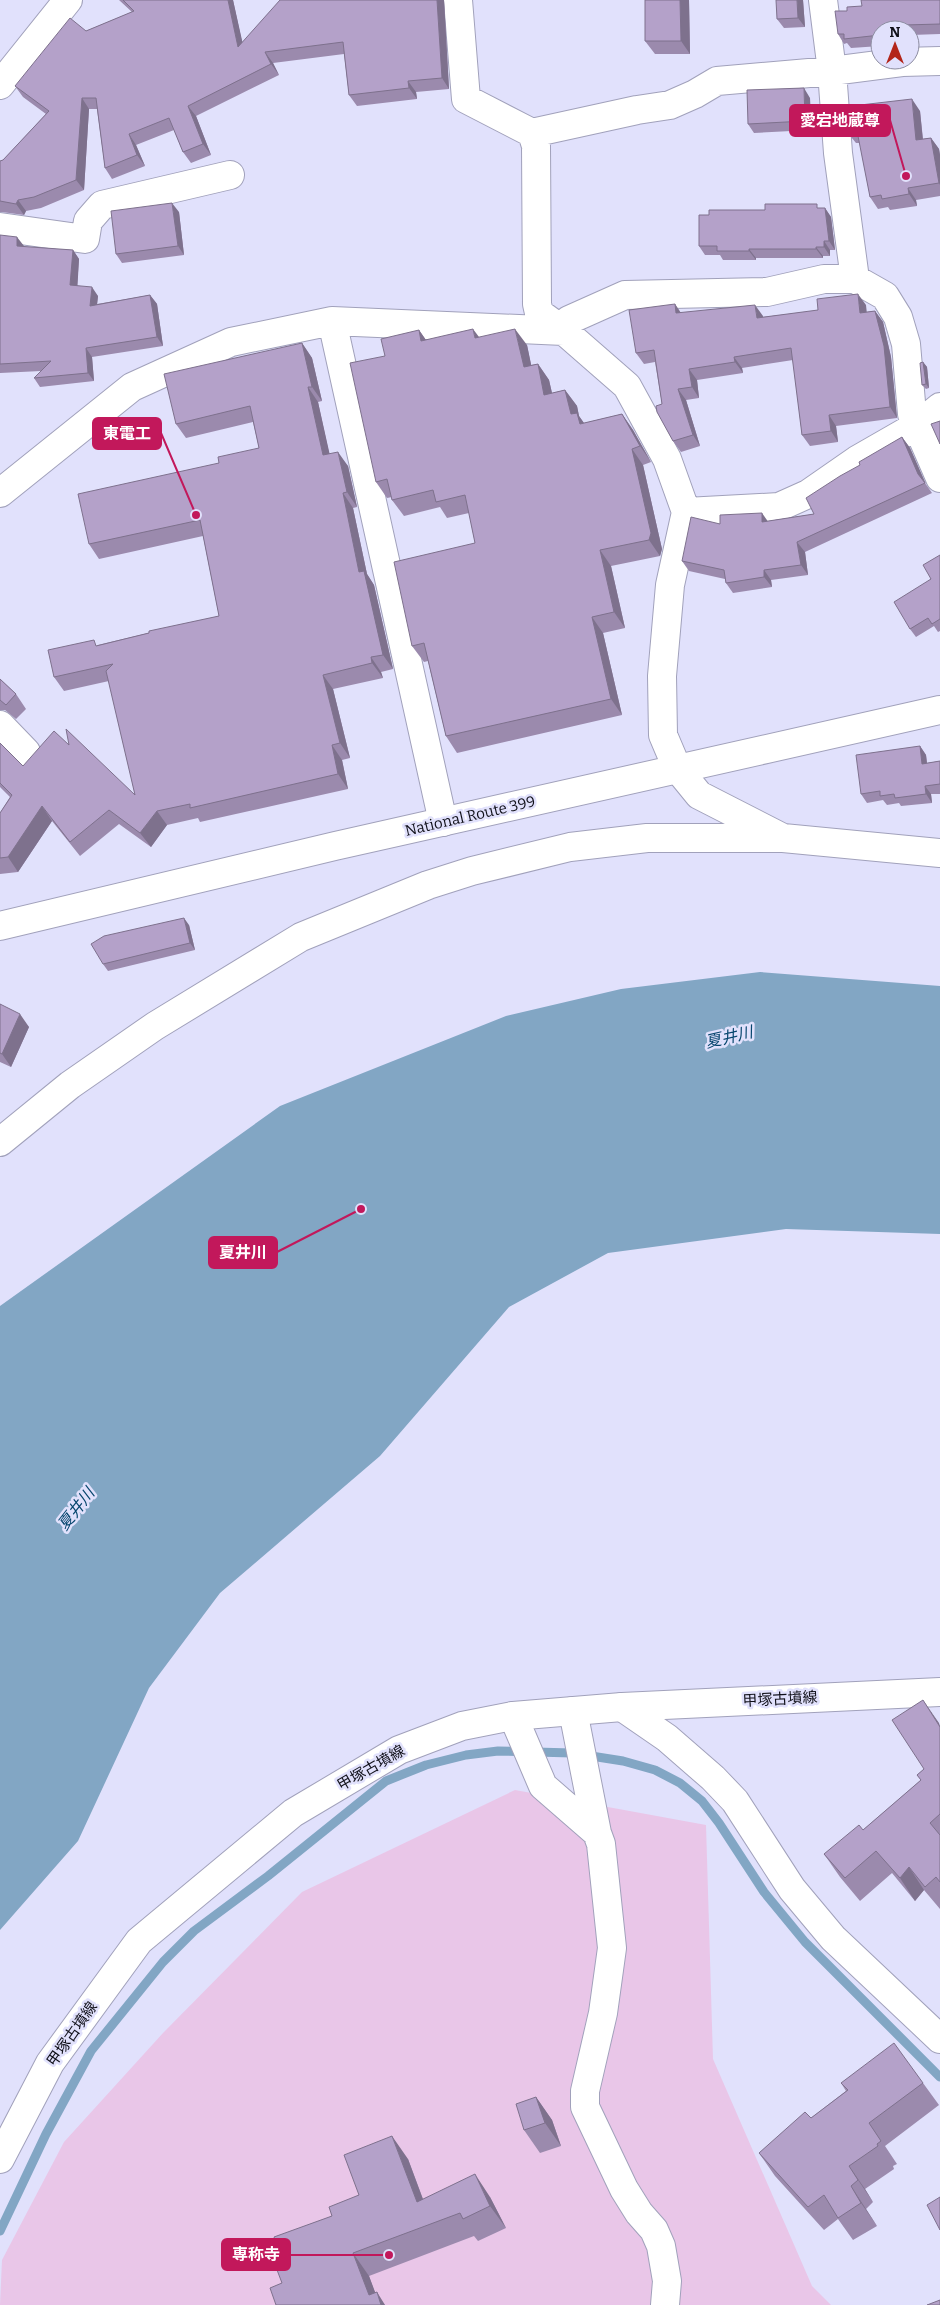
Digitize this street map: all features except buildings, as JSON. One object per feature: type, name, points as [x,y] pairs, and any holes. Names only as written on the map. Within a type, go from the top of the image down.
[{"type":"main road","points":[[0,85],[68,0]]},
{"type":"main road","points":[[458,0],[466,99],[532,132],[670,105],[695,94],[717,81],[832,71],[902,62],[940,61]]},
{"type":"main road","points":[[823,0],[832,71],[838,153],[855,279]]},
{"type":"main road","points":[[532,132],[536,146],[537,304],[539,313],[564,331],[626,386],[667,459],[686,512],[670,585],[662,676],[663,735],[677,768],[699,795],[783,838]]},
{"type":"main road","points":[[0,227],[86,239],[88,221],[102,205],[230,175]]},
{"type":"main road","points":[[564,331],[568,320],[625,295],[767,292],[824,279],[855,279],[885,296],[898,317],[906,344],[912,414],[918,425],[931,462],[940,478]]},
{"type":"main road","points":[[0,493],[132,386],[231,342],[332,321],[564,331]]},
{"type":"main road","points":[[332,321],[443,822]]},
{"type":"main road","points":[[686,512],[779,506],[808,494],[857,460],[918,425],[940,407]]},
{"type":"main road","name":"National Route 399","points":[[0,926],[677,768],[940,710]]},
{"type":"main road","points":[[0,725],[26,752]]},
{"type":"main road","points":[[0,1142],[70,1085],[155,1026],[285,947],[301,938],[428,885],[472,871],[570,847],[647,838],[783,838],[940,852]]},
{"type":"main road","name":"甲塚古墳線","points":[[0,2159],[50,2063],[139,1941],[293,1813],[408,1746],[462,1726],[518,1728],[574,1721],[622,1707],[940,1692]]},
{"type":"main road","points":[[622,1707],[666,1738],[713,1778],[735,1801],[792,1888],[833,1938],[938,2034]]},
{"type":"main road","points":[[574,1721],[590,1804],[604,1857],[612,1948],[603,2013],[585,2091],[585,2107],[624,2189],[639,2214],[654,2230],[661,2246],[666,2281],[665,2305]]},
{"type":"main road","points":[[518,1728],[543,1786],[597,1833]]},
{"type":"shaded area","points":[[515,1790],[706,1825],[713,2059],[812,2286],[831,2305],[0,2305],[2,2260],[64,2142],[163,2033],[302,1892]]},
{"type":"water","points":[[760,972],[940,986],[940,1234],[786,1229],[608,1253],[509,1307],[380,1456],[220,1593],[149,1688],[78,1841],[0,1930],[0,1306],[280,1106],[506,1016],[621,989]]},
{"type":"waterway","points":[[0,2231],[46,2134],[91,2051],[163,1962],[194,1931],[268,1876],[386,1781],[426,1765],[466,1755],[498,1751],[572,1753],[623,1761],[655,1770],[680,1783],[702,1801],[719,1823],[764,1892],[805,1942],[940,2077]]},
{"type":"place","name":"愛宕地蔵尊","points":[[906,176]]},
{"type":"place","name":"東電工","points":[[196,515]]},
{"type":"place","name":"夏井川","points":[[361,1209]]},
{"type":"place","name":"専称寺","points":[[389,2255]]}]
